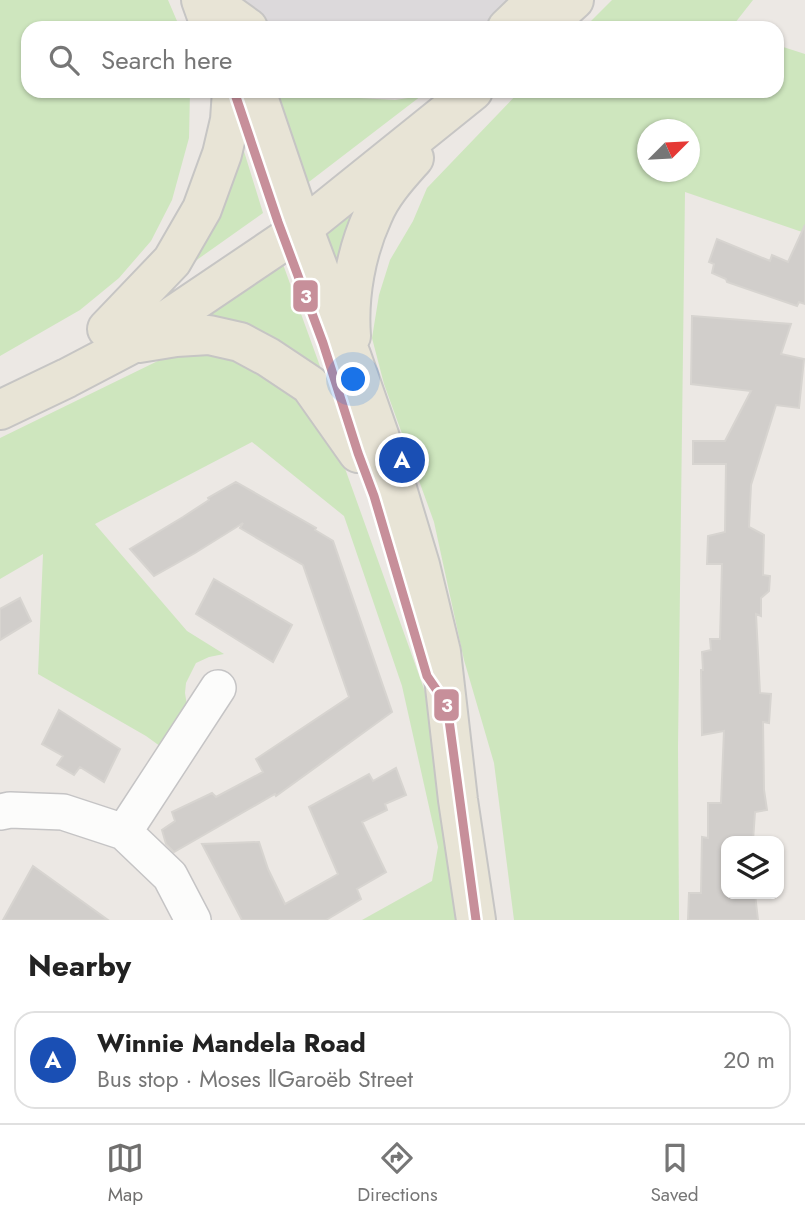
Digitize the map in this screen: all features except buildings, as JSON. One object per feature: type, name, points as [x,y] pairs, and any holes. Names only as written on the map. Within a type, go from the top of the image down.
[{"type":"main road","points":[[514,21],[536,0]]},
{"type":"main road","points":[[551,21],[574,0]]},
{"type":"main road","points":[[118,337],[172,261],[202,209],[222,154],[232,98]]},
{"type":"main road","points":[[236,98],[352,358],[392,472],[420,565],[441,652],[476,920]]},
{"type":"main road","points":[[258,98],[323,343],[374,496],[427,676],[447,705]]},
{"type":"main road","points":[[0,410],[67,377],[118,337],[291,225],[453,98]]},
{"type":"main road","points":[[352,358],[352,290],[361,248],[373,213],[394,180],[451,117],[457,98]]},
{"type":"main road","points":[[0,388],[118,337],[209,335],[240,342],[310,385],[358,453]]},
{"type":"street","points":[[124,832],[218,688]]},
{"type":"street","points":[[0,812],[62,812],[124,832],[170,876],[193,920]]},
{"type":"shaded area","points":[[224,0],[537,0],[514,21],[242,21]]},
{"type":"green space","points":[[0,0],[168,0],[177,21],[21,21],[21,98],[190,98],[189,138],[172,200],[151,241],[119,278],[80,310],[0,356]]},
{"type":"green space","points":[[612,0],[753,0],[736,21],[591,21]]},
{"type":"green space","points":[[784,47],[805,54],[805,233],[685,192],[678,747],[679,920],[514,920],[494,763],[464,660],[434,522],[384,384],[372,338],[379,295],[390,260],[413,221],[427,188],[513,98],[784,98]]},
{"type":"green space","points":[[269,98],[418,98],[301,188]]},
{"type":"green space","points":[[238,132],[263,213],[184,269]]},
{"type":"green space","points":[[379,181],[338,290],[313,231]]},
{"type":"green space","points":[[280,256],[325,380],[185,322]]},
{"type":"green space","points":[[187,354],[229,358],[252,368],[275,383],[299,402],[342,460],[433,714],[463,920],[362,920],[432,881],[438,847],[402,686],[344,516],[252,442],[95,524],[187,631],[224,654],[196,663],[186,683],[188,712],[164,749],[38,674],[43,554],[0,579],[0,438],[168,356]]},
{"type":"transit line","name":"3","points":[[236,98],[374,496],[427,676],[447,705],[476,920]]},
{"type":"place","name":"Winnie Mandela Road","points":[[402,460]]}]
